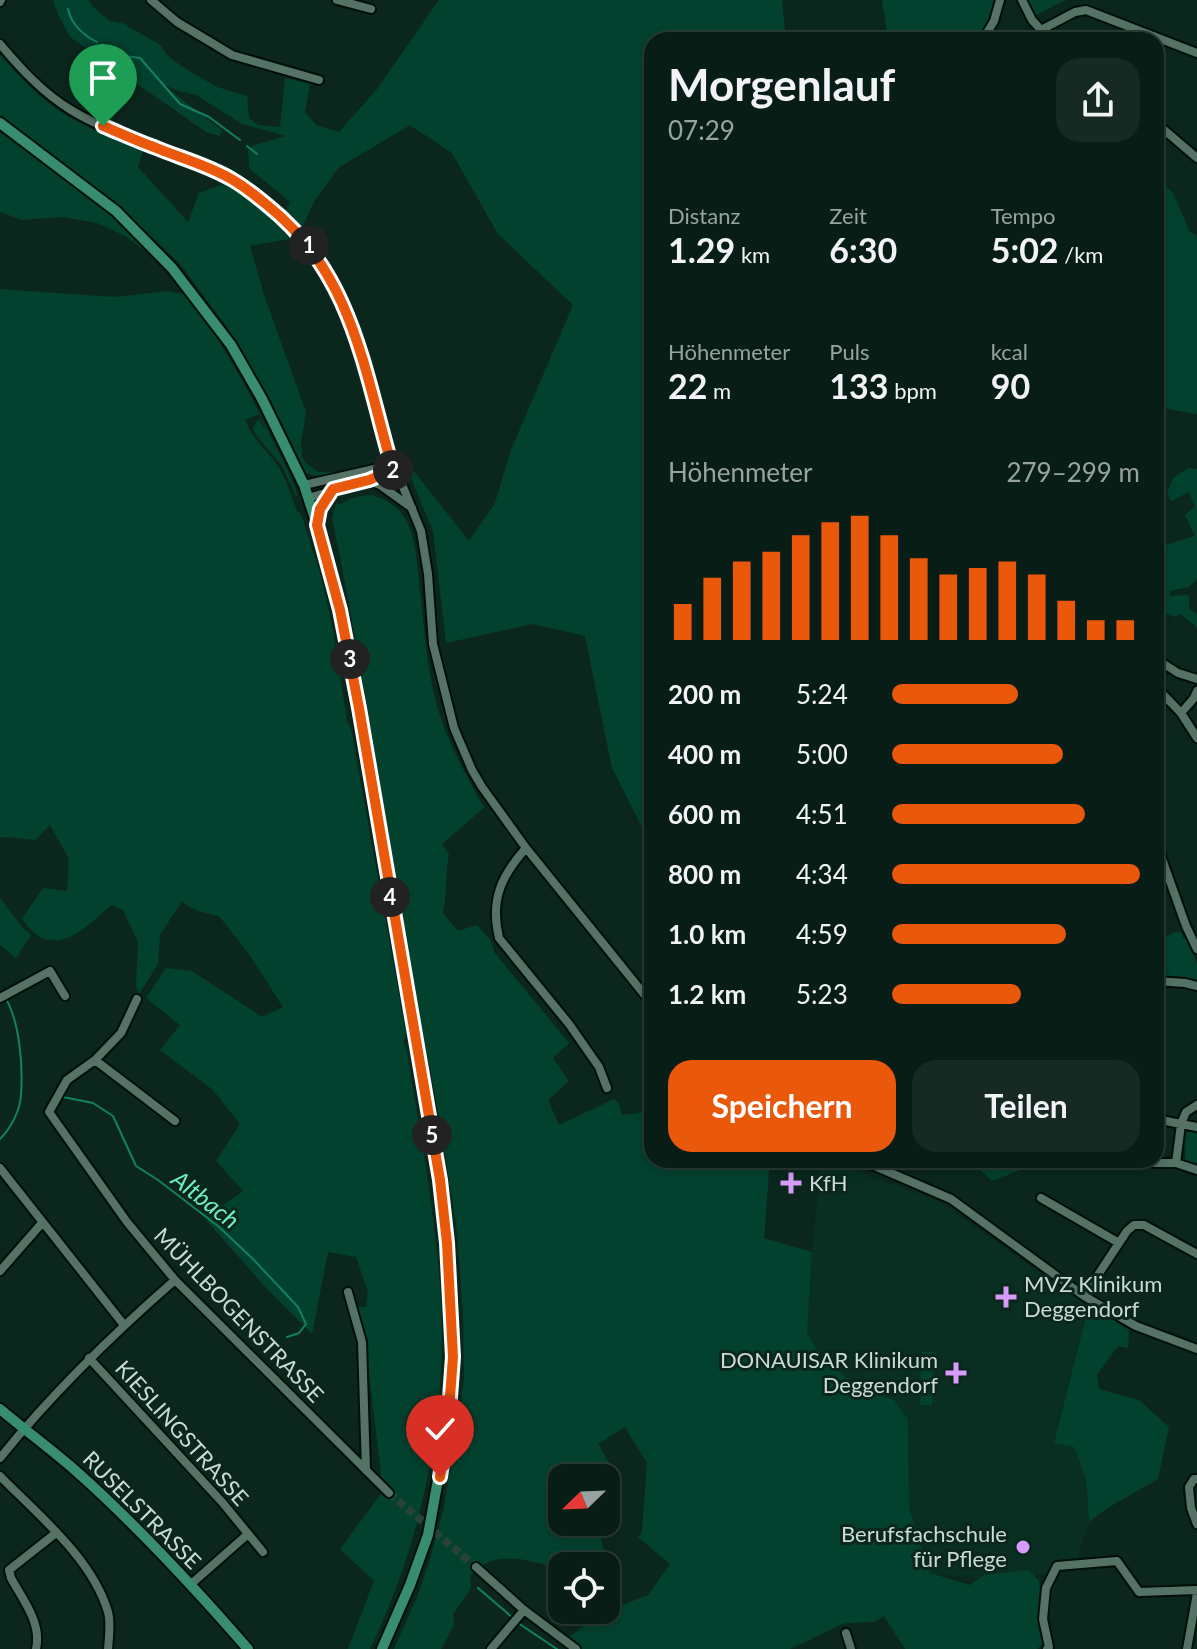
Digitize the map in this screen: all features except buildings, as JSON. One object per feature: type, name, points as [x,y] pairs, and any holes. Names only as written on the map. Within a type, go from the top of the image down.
[{"type":"main road","points":[[0,123],[116,211],[172,268],[231,345],[262,399],[304,485],[340,610],[440,1180],[452,1304],[453,1357],[448,1424],[428,1535],[382,1649]]},
{"type":"main road","name":"RUSELSTRASSE","points":[[0,1409],[74,1469],[112,1505],[248,1649]]},
{"type":"street","points":[[151,0],[177,22],[232,55],[319,80]]},
{"type":"street","points":[[337,0],[371,9]]},
{"type":"street","points":[[988,32],[1000,0]]},
{"type":"street","points":[[1022,0],[1041,30],[1075,12],[1086,10],[1143,32]]},
{"type":"street","points":[[1164,40],[1197,53]]},
{"type":"street","points":[[0,44],[26,74],[72,110],[154,148],[201,164],[232,179],[284,218],[306,241],[341,298],[355,336],[393,470]]},
{"type":"street","points":[[1164,130],[1197,158]]},
{"type":"street","points":[[304,485],[383,467],[393,470],[400,477],[421,531],[438,667],[454,728],[472,770],[526,848],[644,987]]},
{"type":"street","points":[[308,498],[393,470]]},
{"type":"street","points":[[369,480],[412,508]]},
{"type":"street","points":[[317,525],[320,509],[333,489]]},
{"type":"street","points":[[1164,664],[1197,679]]},
{"type":"street","points":[[1181,713],[1197,691]]},
{"type":"street","points":[[1164,695],[1181,713],[1197,738]]},
{"type":"street","points":[[526,848],[512,863],[497,889],[499,938],[569,1024],[599,1067],[607,1088]]},
{"type":"street","points":[[1164,864],[1197,949]]},
{"type":"street","points":[[3,996],[50,971],[65,996]]},
{"type":"street","points":[[1164,982],[1197,986]]},
{"type":"street","points":[[137,999],[121,1033],[95,1060],[175,1121]]},
{"type":"street","name":"MÜHLBOGENSTRASSE","points":[[95,1060],[67,1080],[49,1112],[127,1222],[175,1280],[389,1493]]},
{"type":"street","points":[[1176,1163],[1181,1124],[1186,1112],[1197,1105]]},
{"type":"street","points":[[1164,1121],[1197,1127]]},
{"type":"street","points":[[1164,1163],[1176,1163],[1197,1170]]},
{"type":"street","points":[[0,1168],[124,1325]]},
{"type":"street","points":[[885,1168],[951,1199],[1084,1296],[1136,1326],[1197,1349]]},
{"type":"street","points":[[1041,1198],[1119,1243]]},
{"type":"street","points":[[0,1271],[42,1223]]},
{"type":"street","points":[[1084,1296],[1134,1225],[1144,1225],[1197,1254]]},
{"type":"street","points":[[0,1458],[89,1358],[175,1280]]},
{"type":"street","points":[[348,1292],[362,1342],[366,1471]]},
{"type":"street","name":"KIESLINGSTRASSE","points":[[89,1358],[213,1491],[263,1552]]},
{"type":"street","points":[[0,1476],[80,1559],[97,1586],[109,1614],[108,1649]]},
{"type":"street","points":[[1197,1479],[1189,1487],[1191,1508],[1197,1524]]},
{"type":"street","points":[[36,1649],[38,1632],[34,1620],[9,1570],[56,1533]]},
{"type":"street","name":"KIESLINGSTRASSE","points":[[190,1585],[248,1534]]},
{"type":"street","points":[[1047,1649],[1043,1619],[1046,1588],[1057,1566],[1117,1561],[1139,1592],[1197,1591],[1187,1649]]},
{"type":"street","points":[[476,1567],[524,1610],[576,1649]]},
{"type":"street","points":[[491,1649],[524,1610]]},
{"type":"street","points":[[846,1633],[851,1649]]},
{"type":"shaded area","points":[[53,0],[89,0],[110,21],[122,23],[159,44],[170,58],[189,71],[217,87],[247,96],[249,118],[258,125],[280,127],[285,78],[310,84],[305,112],[316,125],[339,132],[377,89],[439,0],[782,0],[785,32],[644,32],[644,831],[612,768],[585,636],[533,624],[446,643],[433,531],[410,476],[413,470],[469,541],[495,503],[511,450],[573,305],[498,234],[452,153],[410,125],[338,168],[314,202],[302,227],[286,211],[290,202],[249,168],[248,150],[254,145],[286,136],[242,124],[196,95],[162,84],[223,131],[219,136],[206,132],[70,37]]},
{"type":"shaded area","points":[[882,0],[996,0],[985,32],[887,32]]},
{"type":"shaded area","points":[[1028,0],[1065,0],[1033,17]]},
{"type":"shaded area","points":[[0,55],[32,89],[59,111],[143,150],[138,167],[188,222],[199,193],[227,183],[262,208],[295,238],[250,246],[306,412],[302,457],[318,472],[341,472],[324,476],[306,473],[269,397],[229,330],[180,264],[123,209],[0,117]]},
{"type":"shaded area","points":[[0,132],[121,224],[148,253],[125,236],[97,223],[62,217],[22,220],[0,212]]},
{"type":"shaded area","points":[[1164,184],[1173,193],[1190,232],[1197,236],[1197,414],[1164,408]]},
{"type":"shaded area","points":[[0,289],[114,297],[168,291],[189,295],[240,377],[288,470],[298,496],[282,466],[256,435],[253,428],[257,421],[260,420],[265,428],[259,414],[245,420],[282,473],[303,520],[320,573],[406,1034],[403,1042],[427,1174],[441,1301],[440,1390],[427,1479],[404,1566],[370,1649],[348,1649],[374,1581],[340,1549],[383,1491],[365,1341],[355,1307],[366,1307],[368,1292],[356,1257],[328,1252],[312,1334],[208,1222],[202,1210],[223,1205],[243,1191],[216,1161],[240,1124],[213,1090],[160,1050],[180,1025],[146,998],[166,968],[192,971],[262,1017],[283,1007],[249,954],[219,916],[204,913],[182,901],[160,935],[158,964],[139,994],[136,987],[138,942],[123,910],[112,905],[79,932],[60,940],[40,937],[22,919],[43,888],[67,891],[69,859],[50,825],[35,840],[0,838]]},
{"type":"shaded area","points":[[1188,468],[1197,469],[1197,579],[1189,587],[1170,591],[1170,596],[1189,595],[1189,609],[1197,614],[1197,627],[1181,614],[1174,617],[1164,615],[1164,545],[1195,536],[1185,515],[1195,507],[1189,492],[1171,501],[1167,492],[1173,478]]},
{"type":"shaded area","points":[[371,495],[384,500],[402,514],[411,531],[429,668],[438,709],[461,765],[483,806],[486,806],[442,844],[449,854],[443,913],[458,931],[477,925],[491,941],[494,952],[569,1043],[553,1058],[569,1081],[548,1100],[559,1125],[614,1099],[622,1115],[644,1110],[644,1168],[769,1168],[764,1238],[812,1252],[807,1334],[820,1354],[850,1381],[894,1400],[908,1419],[909,1508],[930,1573],[970,1585],[984,1575],[1028,1570],[1039,1580],[1045,1641],[1037,1649],[905,1649],[884,1616],[874,1622],[845,1623],[790,1649],[579,1649],[566,1639],[586,1624],[620,1624],[620,1606],[648,1595],[670,1564],[638,1537],[642,1532],[647,1463],[625,1427],[598,1444],[610,1464],[548,1464],[548,1536],[601,1536],[604,1552],[548,1552],[548,1566],[518,1559],[488,1562],[470,1576],[471,1588],[453,1614],[454,1625],[441,1649],[394,1649],[417,1597],[443,1511],[464,1379],[463,1315],[457,1232],[441,1127],[332,519],[336,503],[341,505],[351,499]]},
{"type":"shaded area","points":[[0,898],[31,935],[16,958],[0,945]]},
{"type":"shaded area","points":[[1181,932],[1197,963],[1197,982],[1164,978],[1164,937]]},
{"type":"shaded area","points":[[1186,1129],[1197,1133],[1197,1166],[1185,1163]]},
{"type":"shaded area","name":"DONAUISAR Klinikum Deggendorf","points":[[820,1168],[849,1168],[937,1200],[1089,1305],[1054,1443],[1074,1447],[1086,1479],[1089,1522],[1073,1571],[992,1579],[930,1574],[909,1508],[908,1419],[894,1400],[850,1381],[820,1354],[807,1334]]},
{"type":"shaded area","points":[[978,1168],[1025,1168],[992,1181]]},
{"type":"shaded area","points":[[1089,1305],[1129,1330],[1128,1348],[1118,1346],[1097,1375],[1099,1389],[1139,1400],[1169,1427],[1158,1479],[1089,1522],[1086,1479],[1074,1447],[1054,1443]]},
{"type":"shaded area","points":[[922,1352],[933,1352],[932,1405],[920,1405]]},
{"type":"waterway","points":[[68,9],[79,29],[97,42]]},
{"type":"waterway","points":[[102,44],[120,54],[140,58],[180,104],[209,117],[240,140]]},
{"type":"waterway","points":[[247,146],[257,154]]},
{"type":"waterway","points":[[0,1139],[17,1113],[22,1083],[17,1031],[5,997]]},
{"type":"waterway","name":"Altbach","points":[[63,1097],[93,1103],[113,1116],[136,1166],[218,1226],[298,1307],[306,1324],[299,1333],[287,1337]]},
{"type":"waterway","name":"Altbach","points":[[478,1588],[513,1618]]},
{"type":"waterway","name":"Altbach","points":[[518,1623],[557,1649]]},
{"type":"tunnel","points":[[389,1493],[476,1567]]},
{"type":"place","name":"KfH","points":[[791,1183]]},
{"type":"place","name":"MVZ Klinikum Deggendorf","points":[[1006,1297]]},
{"type":"place","name":"DONAUISAR Klinikum Deggendorf","points":[[956,1373]]},
{"type":"place","name":"Berufsfachschule für Pflege","points":[[1023,1547]]},
{"type":"route","points":[[103,126],[232,179],[284,218],[306,241],[341,298],[355,336],[393,470],[333,489],[320,509],[317,525],[340,610],[359,708],[440,1180],[452,1304],[453,1357],[440,1477]]}]
